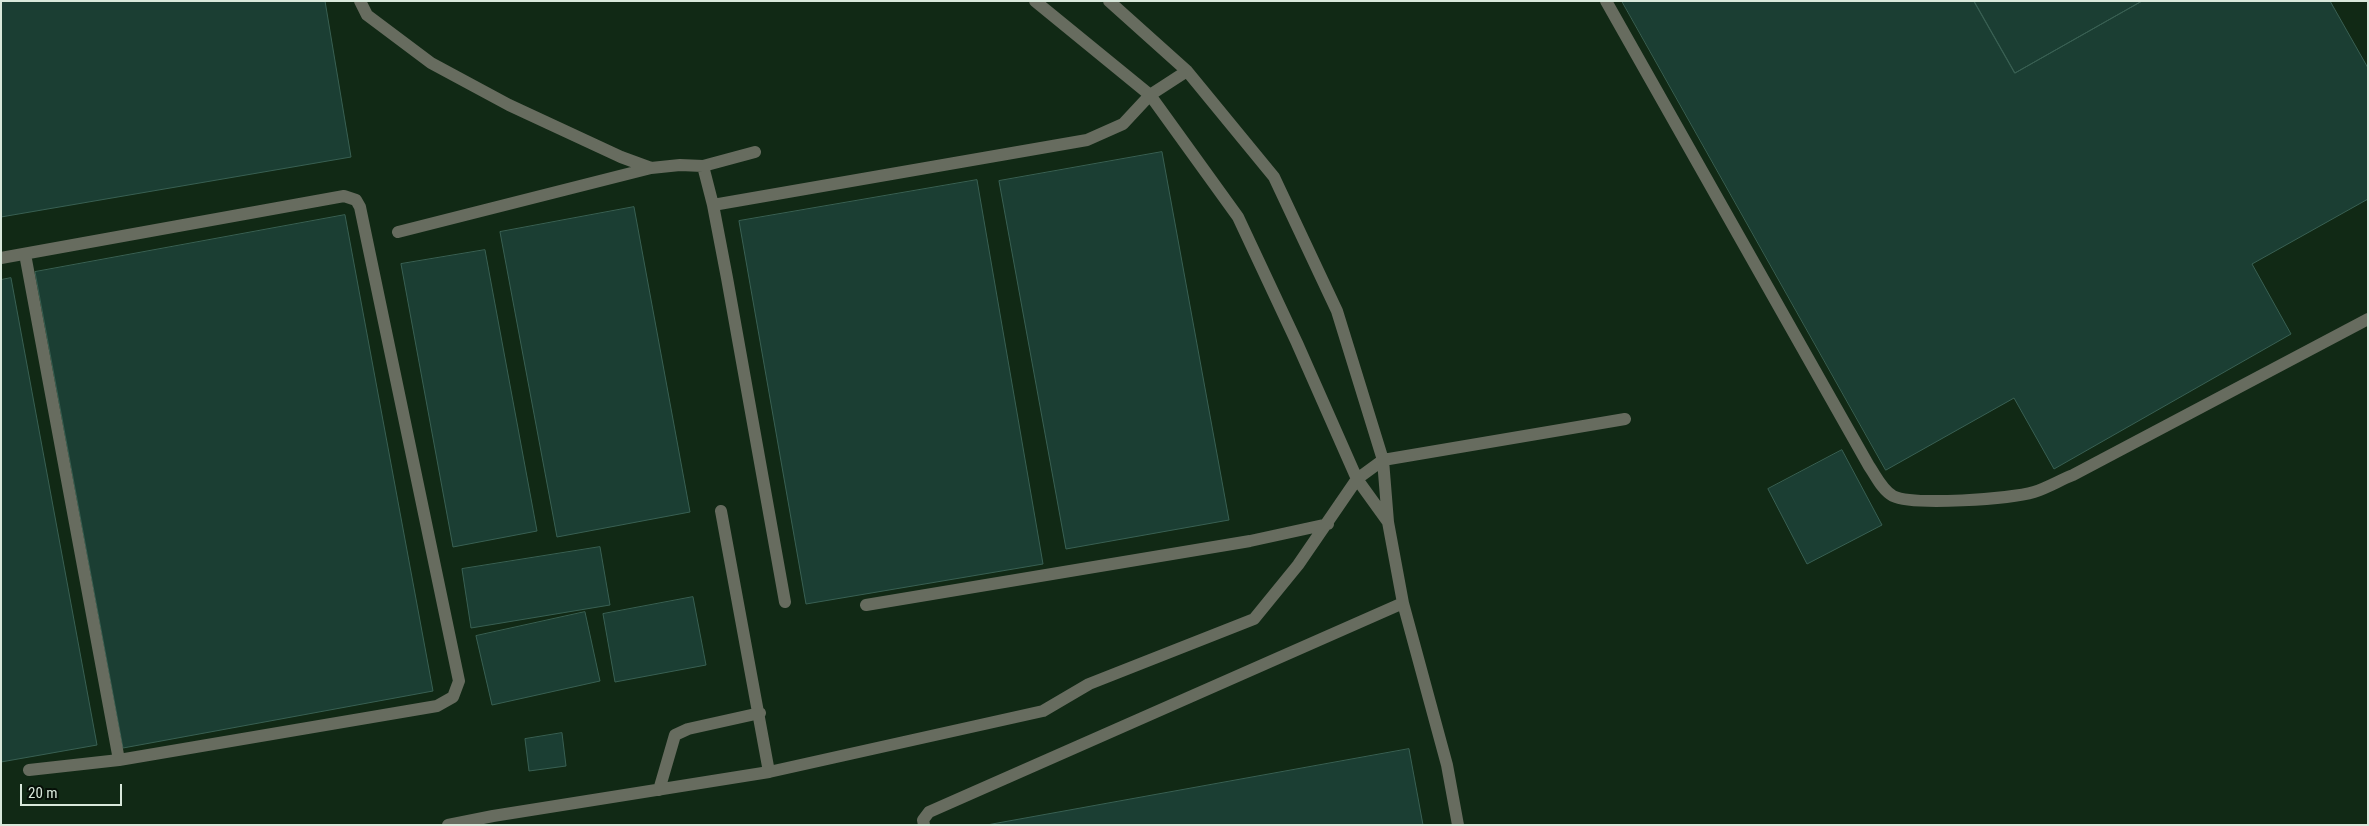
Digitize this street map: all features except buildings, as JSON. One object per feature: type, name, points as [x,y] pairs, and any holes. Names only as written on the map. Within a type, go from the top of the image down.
[{"type":"lane","points":[[360,1],[367,15],[431,63],[509,105],[621,158],[651,168]]},
{"type":"lane","points":[[1035,1],[1150,96],[1238,217],[1297,343],[1357,479],[1388,522]]},
{"type":"lane","points":[[1109,1],[1186,71],[1274,177],[1337,311],[1383,460],[1388,522],[1403,603],[1447,765],[1458,825]]},
{"type":"lane","points":[[1606,1],[1869,466],[1880,484],[1892,496],[1910,501],[2004,497],[2034,492],[2073,475],[2368,319]]},
{"type":"lane","points":[[713,205],[1087,140],[1123,124],[1150,96],[1186,71]]},
{"type":"lane","points":[[398,232],[651,168],[680,164],[702,166],[755,152]]},
{"type":"lane","points":[[702,166],[713,205],[785,602]]},
{"type":"lane","points":[[1,258],[344,196],[350,196],[356,200],[360,207],[459,682],[453,697],[437,706],[119,760],[29,770]]},
{"type":"lane","points":[[25,254],[119,760]]},
{"type":"lane","points":[[448,825],[494,820],[770,772],[1043,711],[1089,684],[1254,619],[1298,565],[1328,524],[1357,479],[1383,460],[1625,419]]},
{"type":"lane","points":[[721,511],[770,772]]},
{"type":"lane","points":[[866,605],[1250,541],[1328,524]]},
{"type":"lane","points":[[924,825],[923,820],[929,812],[1403,603]]},
{"type":"lane","points":[[659,790],[675,735],[688,729],[760,713]]}]
